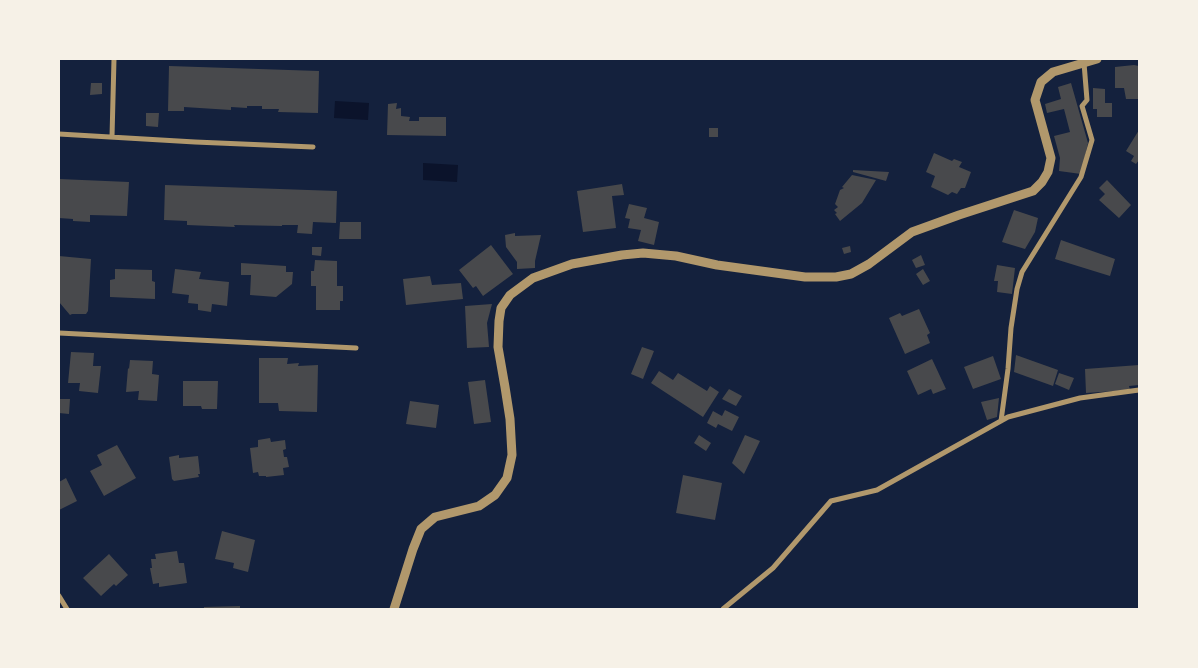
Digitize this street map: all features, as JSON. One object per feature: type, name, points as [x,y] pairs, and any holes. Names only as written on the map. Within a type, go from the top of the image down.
[{"type":"street","points":[[112,137],[114,59]]},
{"type":"street","points":[[394,609],[421,529],[435,517],[479,506],[495,495],[507,478],[512,455],[510,419],[498,347],[501,308],[510,295],[533,278],[572,264],[643,253],[676,256],[717,265],[805,277],[851,274],[869,264],[912,232],[1033,191],[1048,172],[1051,158],[1034,100],[1041,82],[1053,72],[1097,59]]},
{"type":"street","points":[[1001,421],[1017,290],[1022,272],[1081,176],[1092,140],[1082,106],[1087,100],[1084,63]]},
{"type":"street","points":[[59,134],[313,147]]},
{"type":"street","points":[[59,333],[356,348]]},
{"type":"street","points":[[724,609],[772,568],[831,501],[877,490],[1008,417],[1080,398],[1139,390]]},
{"type":"street","points":[[59,596],[67,609]]},
{"type":"water","points":[[335,101],[369,103],[368,120],[334,118]]},
{"type":"water","points":[[423,163],[458,165],[457,182],[423,180]]},
{"type":"building","points":[[169,66],[319,71],[318,113],[278,112],[279,109],[262,109],[262,106],[247,106],[247,108],[231,107],[231,110],[184,107],[184,111],[168,111]]},
{"type":"building","points":[[1139,66],[1139,99],[1126,99],[1124,88],[1115,88],[1115,67]]},
{"type":"building","points":[[91,83],[102,83],[102,94],[90,95]]},
{"type":"building","points":[[1071,83],[1088,143],[1081,174],[1059,171],[1060,158],[1054,136],[1070,132],[1064,109],[1047,113],[1045,104],[1061,99],[1058,87]]},
{"type":"building","points":[[1093,88],[1105,89],[1105,103],[1112,103],[1112,117],[1097,117],[1097,109],[1093,109]]},
{"type":"building","points":[[397,103],[396,109],[401,108],[401,116],[410,117],[409,121],[419,121],[419,117],[446,117],[446,136],[387,135],[388,104]]},
{"type":"building","points":[[146,113],[159,113],[158,127],[146,126]]},
{"type":"building","points":[[709,128],[718,128],[718,137],[709,137]]},
{"type":"building","points":[[1139,130],[1139,160],[1136,164],[1131,161],[1134,156],[1126,151]]},
{"type":"building","points":[[934,153],[952,161],[954,159],[962,162],[959,167],[971,172],[965,188],[961,188],[957,194],[952,192],[948,195],[931,187],[935,176],[926,172]]},
{"type":"building","points":[[853,170],[889,172],[886,181],[853,172]]},
{"type":"building","points":[[852,175],[876,180],[862,203],[840,221],[835,214],[837,213],[834,210],[838,207],[835,204],[840,190],[844,188],[842,187]]},
{"type":"building","points":[[59,179],[129,182],[127,216],[90,215],[90,222],[59,218]]},
{"type":"building","points":[[1107,180],[1131,205],[1119,218],[1099,200],[1105,194],[1099,188]]},
{"type":"building","points":[[622,184],[624,195],[612,196],[616,228],[583,232],[577,191]]},
{"type":"building","points":[[165,185],[337,191],[336,223],[313,222],[312,234],[297,233],[298,225],[234,225],[235,227],[187,225],[187,221],[164,220]]},
{"type":"building","points":[[629,204],[647,208],[644,218],[659,222],[654,245],[638,241],[641,230],[628,228],[630,219],[625,218]]},
{"type":"building","points":[[1014,210],[1038,218],[1035,232],[1025,249],[1002,242]]},
{"type":"building","points":[[340,222],[361,222],[361,239],[339,239]]},
{"type":"building","points":[[515,233],[515,236],[541,235],[535,268],[517,269],[517,262],[506,247],[505,235]]},
{"type":"building","points":[[1061,240],[1115,259],[1110,276],[1055,259]]},
{"type":"building","points":[[491,245],[513,274],[483,296],[476,286],[473,288],[459,270]]},
{"type":"building","points":[[850,246],[851,252],[844,254],[842,248]]},
{"type":"building","points":[[312,247],[322,247],[321,256],[312,255]]},
{"type":"building","points":[[921,255],[925,265],[916,268],[912,260]]},
{"type":"building","points":[[59,256],[91,259],[88,311],[86,314],[70,315],[59,302]]},
{"type":"building","points":[[315,260],[337,261],[337,286],[343,286],[343,301],[340,301],[340,310],[316,310],[316,286],[311,286],[311,271],[314,271]]},
{"type":"building","points":[[241,263],[286,266],[286,272],[293,272],[292,284],[276,297],[250,295],[251,275],[241,275]]},
{"type":"building","points":[[997,265],[1015,268],[1012,294],[997,292],[998,281],[994,281]]},
{"type":"building","points":[[115,269],[152,270],[152,281],[155,282],[155,299],[110,297],[110,280],[115,279]]},
{"type":"building","points":[[175,269],[201,272],[199,279],[229,282],[227,306],[212,304],[211,312],[198,310],[198,304],[188,303],[189,295],[172,293]]},
{"type":"building","points":[[923,269],[930,281],[923,285],[916,274]]},
{"type":"building","points":[[430,276],[432,285],[461,283],[463,299],[406,305],[403,279]]},
{"type":"building","points":[[492,304],[487,323],[489,347],[467,348],[465,306]]},
{"type":"building","points":[[919,309],[930,333],[927,335],[930,343],[905,354],[889,318],[900,313],[902,316]]},
{"type":"building","points":[[642,347],[654,351],[643,379],[631,374]]},
{"type":"building","points":[[71,352],[94,353],[93,366],[101,366],[98,393],[79,391],[80,383],[68,383]]},
{"type":"building","points":[[1016,355],[1058,370],[1053,386],[1014,372]]},
{"type":"building","points":[[993,356],[1001,379],[973,389],[964,367]]},
{"type":"building","points":[[259,358],[288,358],[287,364],[299,363],[298,366],[318,365],[317,412],[279,411],[278,403],[259,403]]},
{"type":"building","points":[[932,359],[946,389],[933,394],[931,389],[918,395],[907,371]]},
{"type":"building","points":[[130,360],[153,361],[152,374],[159,375],[157,401],[138,400],[139,391],[126,392]]},
{"type":"building","points":[[1139,365],[1139,385],[1129,386],[1130,390],[1086,393],[1085,369]]},
{"type":"building","points":[[659,371],[673,380],[678,373],[707,391],[710,386],[719,392],[703,417],[651,383]]},
{"type":"building","points":[[1059,373],[1074,378],[1069,390],[1055,384]]},
{"type":"building","points":[[485,380],[491,422],[474,424],[468,382]]},
{"type":"building","points":[[183,381],[218,381],[217,409],[202,409],[201,406],[183,406]]},
{"type":"building","points":[[729,389],[742,396],[736,406],[722,399]]},
{"type":"building","points":[[999,398],[997,417],[987,420],[981,402]]},
{"type":"building","points":[[59,399],[70,399],[69,414],[59,413]]},
{"type":"building","points":[[410,401],[439,405],[436,428],[406,424]]},
{"type":"building","points":[[725,410],[739,417],[732,431],[718,424],[716,428],[707,423],[713,411],[722,416]]},
{"type":"building","points":[[699,435],[711,443],[706,451],[694,443]]},
{"type":"building","points":[[745,435],[760,441],[744,474],[732,463]]},
{"type":"building","points":[[270,438],[271,442],[285,440],[286,449],[283,450],[284,457],[287,457],[289,467],[283,468],[284,475],[259,476],[258,472],[253,473],[250,448],[258,447],[258,440]]},
{"type":"building","points":[[117,445],[136,478],[104,496],[90,471],[102,465],[97,455]]},
{"type":"building","points":[[179,455],[179,458],[198,456],[199,477],[174,481],[172,479],[169,457]]},
{"type":"building","points":[[683,475],[722,483],[715,520],[676,513]]},
{"type":"building","points":[[66,478],[77,501],[59,510],[59,482]]},
{"type":"building","points":[[222,531],[255,540],[248,572],[233,568],[234,563],[215,559]]},
{"type":"building","points":[[177,551],[179,563],[184,563],[187,583],[159,587],[159,583],[153,584],[150,568],[152,568],[151,559],[156,559],[155,554]]},
{"type":"building","points":[[109,554],[128,575],[101,596],[83,578]]},
{"type":"building","points":[[240,606],[240,609],[204,609],[204,607]]}]
